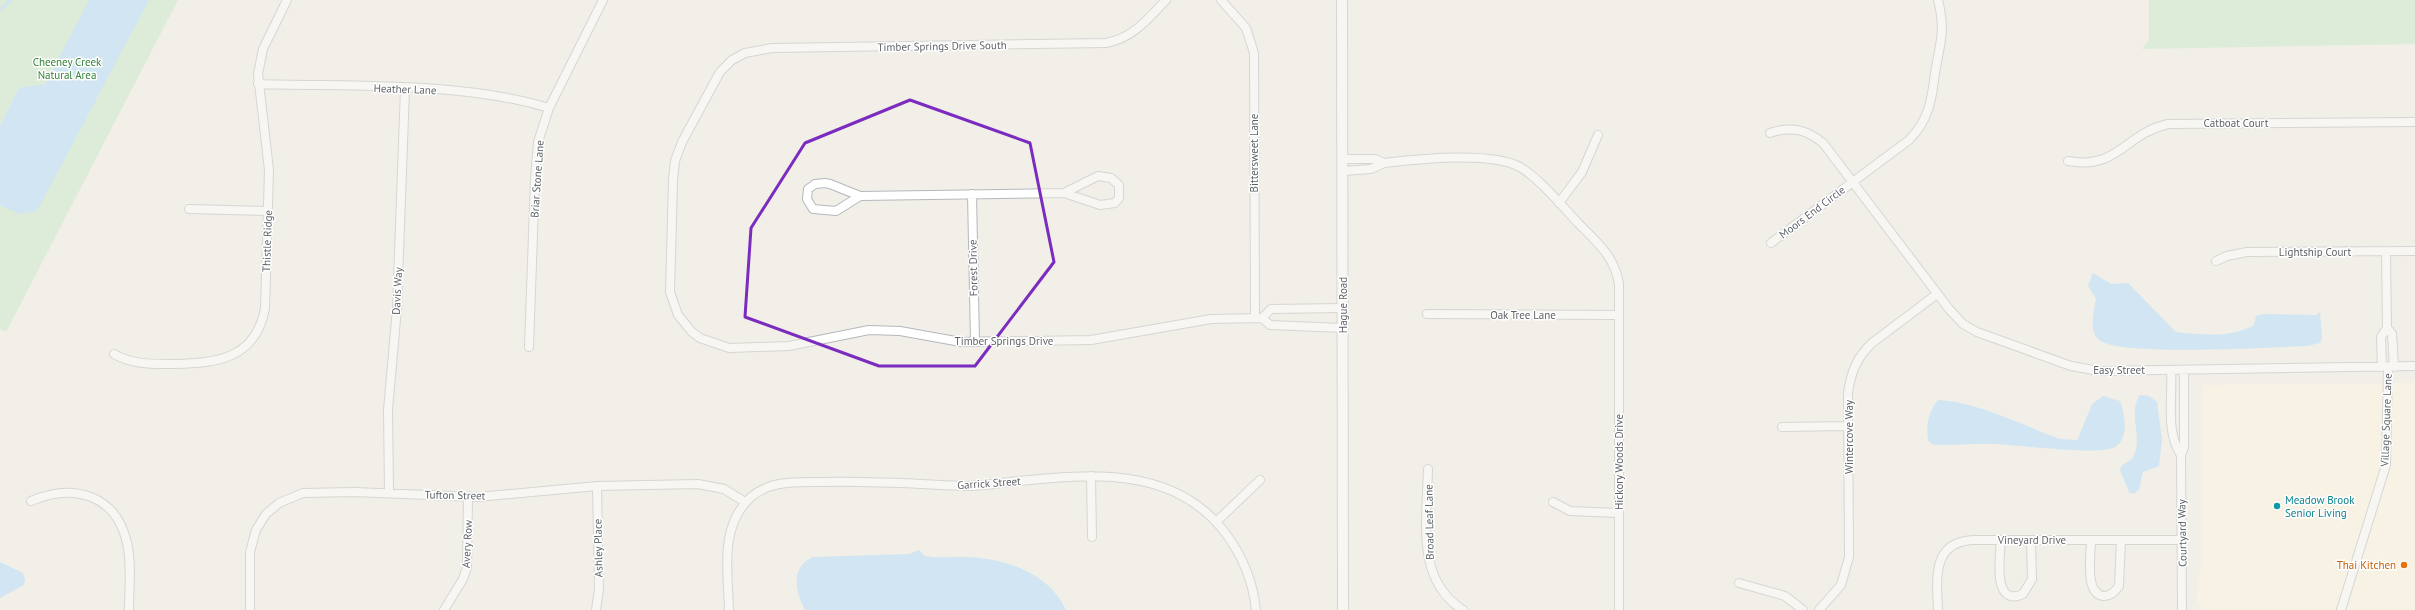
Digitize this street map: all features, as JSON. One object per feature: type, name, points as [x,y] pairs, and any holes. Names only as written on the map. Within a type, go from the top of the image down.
[{"type":"street","name":"Thistle Ridge","points":[[114,354],[127,361],[143,364],[203,364],[225,359],[247,344],[258,330],[265,308],[269,170],[258,84],[258,66],[263,50],[287,0]]},
{"type":"street","name":"Briar Stone Lane","points":[[529,347],[536,156],[541,131],[549,108],[603,0]]},
{"type":"street","name":"Timber Springs Drive South","points":[[683,323],[674,307],[670,292],[672,180],[678,152],[714,80],[732,60],[745,53],[760,49],[1106,43],[1119,40],[1137,30],[1166,0]]},
{"type":"street","name":"Bittersweet Lane","points":[[1220,0],[1246,28],[1254,53],[1258,317]]},
{"type":"street","name":"Hague Road","points":[[1342,0],[1343,610]]},
{"type":"street","name":"Moors End Circle","points":[[1771,243],[1909,140],[1922,125],[1928,114],[1934,96],[1943,33],[1938,0]]},
{"type":"street","name":"Heather Lane","points":[[258,84],[464,92],[531,103],[549,108]]},
{"type":"street","name":"Davis Way","points":[[389,493],[388,404],[397,308],[405,89]]},
{"type":"street","name":"Catboat Court","points":[[2068,161],[2085,164],[2105,160],[2143,132],[2168,124],[2415,122]]},
{"type":"street","name":"Easy Street","points":[[1770,133],[1780,130],[1798,130],[1815,136],[1829,150],[1853,181],[1937,294],[1958,320],[1967,327],[2071,366],[2099,371],[2415,366]]},
{"type":"street","points":[[1559,203],[1582,172],[1598,135]]},
{"type":"street","name":"Hickory Woods Drive","points":[[1384,163],[1416,159],[1490,158],[1506,161],[1527,172],[1559,203],[1611,258],[1619,284],[1619,610]]},
{"type":"street","points":[[1343,159],[1375,159],[1384,163]]},
{"type":"street","points":[[1343,171],[1370,169],[1384,163]]},
{"type":"street","points":[[860,196],[844,208],[827,212],[813,209],[809,205],[807,194],[811,186],[825,183],[860,196],[1064,193],[1106,206],[1115,204],[1120,195],[1119,185],[1116,181],[1104,176],[1092,177],[1064,193]]},
{"type":"street","name":"Forest Drive","points":[[972,194],[975,342]]},
{"type":"street","points":[[189,209],[268,212]]},
{"type":"street","name":"Lightship Court","points":[[2216,261],[2227,256],[2247,252],[2415,252]]},
{"type":"street","points":[[2386,253],[2387,328],[2381,337],[2388,367]]},
{"type":"street","name":"Wintercove Way","points":[[1819,610],[1841,585],[1849,557],[1848,426],[1852,372],[1863,351],[1937,294]]},
{"type":"street","name":"Timber Springs Drive","points":[[683,323],[700,338],[729,348],[789,346],[861,331],[877,330],[900,331],[950,341],[975,342],[1100,339],[1211,320],[1258,317],[1271,309],[1343,308]]},
{"type":"street","name":"Oak Tree Lane","points":[[1427,314],[1619,315]]},
{"type":"street","name":"Timber Springs Drive","points":[[1258,317],[1270,325],[1343,328]]},
{"type":"street","points":[[2387,328],[2392,334],[2388,367]]},
{"type":"street","name":"Village Square Lane","points":[[2341,610],[2386,465],[2388,367]]},
{"type":"street","name":"Courtyard Way","points":[[2171,370],[2172,435],[2174,446],[2180,455]]},
{"type":"street","name":"Courtyard Way","points":[[2182,610],[2180,455],[2184,447],[2184,370]]},
{"type":"street","points":[[1782,427],[1848,426]]},
{"type":"street","name":"Broad Leaf Lane","points":[[1428,469],[1427,543],[1430,565],[1443,593],[1462,610]]},
{"type":"street","points":[[1091,476],[1092,537]]},
{"type":"street","name":"Garrick Street","points":[[729,610],[729,531],[735,516],[746,502],[760,491],[786,483],[856,481],[968,486],[1091,476],[1125,477],[1154,483],[1182,496],[1216,522],[1242,561],[1250,582],[1256,610]]},
{"type":"street","points":[[1216,522],[1260,480]]},
{"type":"street","name":"Tufton Street","points":[[250,610],[251,543],[260,522],[273,508],[287,498],[308,493],[389,493],[468,496],[597,486],[709,485],[728,491],[746,502]]},
{"type":"street","name":"Ashley Place","points":[[596,610],[599,589],[597,486]]},
{"type":"street","points":[[31,501],[53,493],[72,491],[89,495],[112,512],[123,528],[128,544],[129,610]]},
{"type":"street","name":"Avery Row","points":[[444,610],[463,579],[467,566],[468,496]]},
{"type":"street","points":[[1553,502],[1570,511],[1618,512]]},
{"type":"street","name":"Vineyard Drive","points":[[1938,610],[1938,566],[1945,552],[1953,545],[1967,540],[2182,540]]},
{"type":"street","points":[[2000,540],[2000,584],[2004,592],[2015,596],[2023,594],[2032,579],[2032,540]]},
{"type":"street","points":[[2091,540],[2092,586],[2097,594],[2104,596],[2111,595],[2119,586],[2121,540]]},
{"type":"street","points":[[1739,583],[1785,596],[1803,610]]},
{"type":"highlighted area","points":[[910,100],[1030,143],[1054,262],[975,366],[879,366],[745,317],[751,228],[805,143]]},
{"type":"shaded area","points":[[2415,383],[2415,610],[2200,610],[2200,603],[2197,602],[2198,573],[2201,573],[2202,385]]},
{"type":"green space","name":"Cheeney Creek Natural Area","points":[[0,0],[178,0],[6,332],[0,329]]},
{"type":"green space","points":[[2149,0],[2415,0],[2415,44],[2142,49],[2149,39]]},
{"type":"water","points":[[89,0],[149,0],[37,211],[19,214],[0,205],[0,126],[19,88],[45,84]]},
{"type":"water","points":[[2093,273],[2111,284],[2128,283],[2176,332],[2206,335],[2227,334],[2254,325],[2256,316],[2263,314],[2316,315],[2320,312],[2322,338],[2320,343],[2307,346],[2232,349],[2165,350],[2113,345],[2099,340],[2094,332],[2093,315],[2096,299],[2088,286]]},
{"type":"water","points":[[2140,395],[2149,396],[2157,402],[2162,439],[2159,466],[2143,472],[2139,489],[2134,494],[2129,492],[2120,470],[2121,466],[2133,457],[2136,450],[2137,434],[2135,410],[2136,402]]},
{"type":"water","points":[[2103,396],[2120,401],[2123,413],[2125,427],[2124,433],[2122,439],[2113,448],[2104,450],[2074,450],[1997,444],[1936,445],[1931,444],[1928,440],[1928,419],[1938,400],[1969,405],[2000,415],[2060,439],[2077,440],[2092,404]]},
{"type":"water","points":[[919,550],[925,556],[974,557],[990,559],[1021,568],[1048,585],[1058,596],[1066,610],[805,610],[797,588],[798,573],[806,561],[813,557],[909,554]]},
{"type":"water","points":[[0,562],[23,573],[25,580],[24,585],[0,598]]},
{"type":"waterway","points":[[0,10],[10,0]]},
{"type":"place","name":"Meadow Brook Senior Living","points":[[2277,506]]},
{"type":"place","name":"Thai Kitchen","points":[[2404,565]]}]
